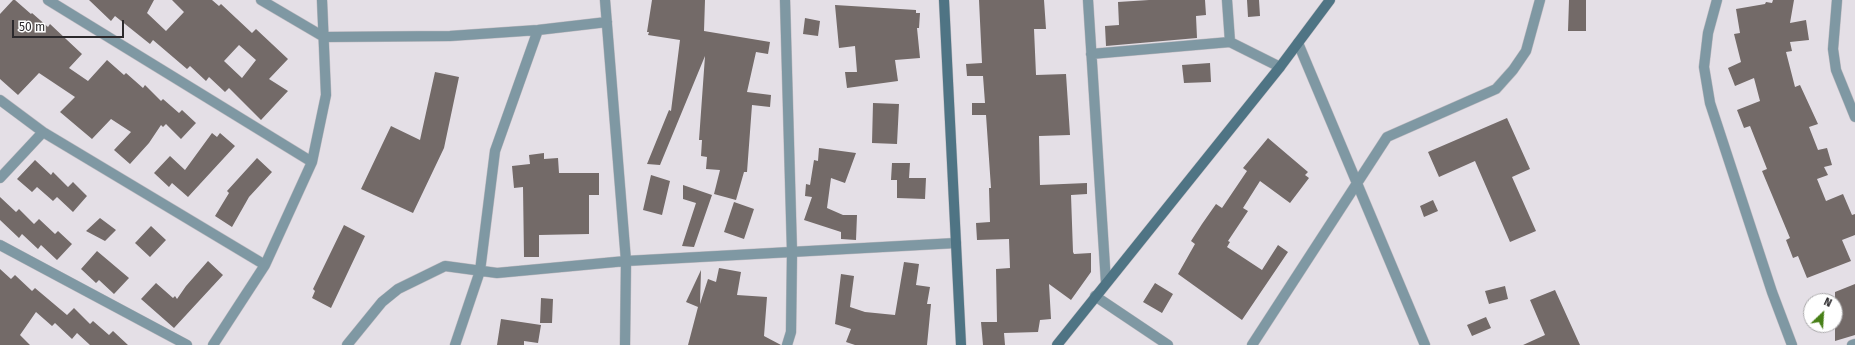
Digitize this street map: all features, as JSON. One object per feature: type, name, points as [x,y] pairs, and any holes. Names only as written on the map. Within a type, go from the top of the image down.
[{"type":"street","points":[[48,0],[312,162]]},
{"type":"street","points":[[261,0],[324,37],[450,36],[538,30],[607,22]]},
{"type":"street","points":[[213,345],[265,265],[312,162],[326,95],[322,0]]},
{"type":"street","points":[[606,0],[626,261],[624,345]]},
{"type":"street","points":[[785,0],[792,252],[791,332],[787,345]]},
{"type":"street","points":[[944,0],[961,345]]},
{"type":"street","points":[[1088,0],[1106,283]]},
{"type":"street","points":[[1227,0],[1230,42]]},
{"type":"street","points":[[1057,345],[1280,67],[1330,0]]},
{"type":"street","points":[[1252,345],[1356,182],[1387,138],[1496,89],[1514,70],[1526,51],[1540,0]]},
{"type":"street","points":[[1717,0],[1708,32],[1704,67],[1710,103],[1772,292],[1792,345]]},
{"type":"street","points":[[1837,0],[1833,49],[1836,70],[1855,117]]},
{"type":"street","points":[[455,345],[480,271],[495,151],[538,30]]},
{"type":"street","points":[[1091,54],[1230,42],[1280,67]]},
{"type":"street","points":[[1298,43],[1426,345]]},
{"type":"street","points":[[0,100],[43,132],[265,265]]},
{"type":"street","points":[[0,178],[43,132]]},
{"type":"street","points":[[347,345],[382,302],[398,289],[445,266],[496,273],[626,261],[956,243]]},
{"type":"street","points":[[0,245],[187,345]]},
{"type":"street","points":[[1095,296],[1168,345]]},
{"type":"building","points":[[13,0],[15,0],[31,14],[32,13],[48,27],[50,24],[82,54],[69,68],[88,81],[107,60],[124,75],[126,73],[143,88],[145,85],[161,101],[163,99],[179,113],[182,110],[196,123],[181,139],[166,124],[163,127],[161,125],[149,143],[130,164],[114,150],[131,132],[111,119],[92,139],[60,112],[75,97],[39,73],[18,95],[0,79],[0,14]]},
{"type":"building","points":[[89,0],[154,0],[147,13],[166,31],[184,12],[172,0],[212,0],[219,6],[221,4],[252,33],[256,29],[288,59],[269,79],[288,91],[261,120],[229,88],[225,92],[209,77],[206,81],[190,66],[187,69],[153,40],[150,44],[115,16],[111,21]],"holes":[[[239,45],[256,60],[242,78],[224,61]]]},
{"type":"building","points":[[652,0],[705,0],[704,31],[770,42],[768,54],[756,52],[747,92],[771,95],[770,107],[752,105],[747,172],[744,172],[736,200],[714,194],[720,170],[706,169],[707,157],[701,156],[702,140],[699,140],[705,56],[660,165],[647,164],[669,110],[671,111],[680,40],[648,35],[649,32],[647,32]]},
{"type":"building","points":[[979,0],[1044,0],[1046,29],[1034,29],[1036,75],[1066,74],[1070,135],[1039,136],[1040,185],[1087,183],[1087,194],[1071,195],[1073,252],[1074,254],[1091,253],[1091,272],[1071,300],[1049,284],[1051,319],[1040,320],[1038,332],[1004,333],[1005,345],[983,345],[981,322],[997,322],[996,269],[1010,268],[1009,239],[977,240],[976,223],[990,222],[989,188],[991,188],[986,115],[972,115],[972,103],[985,103],[983,76],[967,76],[966,64],[982,63]]},
{"type":"building","points":[[1149,0],[1205,0],[1206,15],[1196,16],[1197,38],[1106,46],[1105,26],[1119,25],[1118,2]]},
{"type":"building","points":[[1247,0],[1259,0],[1260,16],[1248,17]]},
{"type":"building","points":[[1569,0],[1586,0],[1586,31],[1568,31]]},
{"type":"building","points":[[1773,0],[1794,0],[1790,23],[1806,20],[1809,40],[1790,42],[1792,51],[1786,52],[1795,87],[1800,85],[1818,124],[1809,127],[1818,150],[1827,148],[1832,165],[1824,167],[1828,175],[1817,179],[1826,201],[1843,194],[1852,215],[1855,214],[1855,235],[1842,240],[1851,261],[1807,278],[1798,256],[1793,258],[1786,240],[1790,238],[1762,171],[1767,169],[1750,126],[1744,128],[1737,110],[1760,101],[1754,78],[1735,86],[1728,68],[1741,62],[1734,34],[1740,33],[1736,9],[1765,4],[1766,2],[1772,3]]},
{"type":"building","points":[[835,5],[916,10],[916,13],[920,13],[919,28],[917,28],[920,58],[895,60],[898,81],[847,88],[845,72],[857,72],[855,46],[839,48]]},
{"type":"building","points":[[805,18],[820,21],[818,36],[803,34]]},
{"type":"building","points":[[1210,63],[1211,82],[1184,83],[1182,65]]},
{"type":"building","points":[[435,72],[459,77],[444,148],[413,213],[361,189],[391,126],[420,140]]},
{"type":"building","points":[[873,103],[899,104],[897,144],[872,143]]},
{"type":"building","points":[[1507,118],[1530,169],[1512,177],[1536,231],[1510,242],[1475,161],[1439,177],[1428,152]]},
{"type":"building","points":[[212,133],[217,137],[220,133],[235,146],[188,197],[172,183],[169,187],[154,173],[170,156],[185,170]]},
{"type":"building","points":[[1268,138],[1308,172],[1305,175],[1309,178],[1290,203],[1260,181],[1243,208],[1248,211],[1228,241],[1230,242],[1227,247],[1262,270],[1278,245],[1288,252],[1242,320],[1178,274],[1195,244],[1191,241],[1202,224],[1216,204],[1222,208],[1247,171],[1243,168]]},
{"type":"building","points":[[819,148],[856,153],[845,183],[831,178],[827,208],[843,215],[857,215],[856,240],[841,239],[841,232],[804,220],[812,197],[805,196],[806,184],[810,185],[814,160],[818,161]]},
{"type":"building","points":[[544,153],[544,159],[558,158],[559,173],[599,173],[599,195],[589,195],[589,234],[539,235],[539,257],[524,257],[523,187],[514,188],[512,166],[530,164],[529,155]]},
{"type":"building","points":[[257,158],[272,172],[249,197],[232,227],[215,216],[229,193],[227,191]]},
{"type":"building","points":[[35,160],[51,175],[53,172],[68,187],[73,182],[87,196],[73,212],[57,197],[53,201],[37,187],[32,192],[17,179]]},
{"type":"building","points":[[892,163],[910,163],[909,178],[926,178],[925,199],[897,198],[897,180],[891,180]]},
{"type":"building","points":[[651,175],[670,181],[662,215],[643,210]]},
{"type":"building","points":[[683,185],[712,195],[694,247],[682,246],[696,203],[683,199]]},
{"type":"building","points":[[0,197],[16,212],[19,209],[34,224],[39,219],[55,234],[58,231],[72,244],[57,260],[41,245],[38,249],[22,234],[19,238],[0,220]]},
{"type":"building","points":[[1433,200],[1438,211],[1424,217],[1420,206]]},
{"type":"building","points":[[734,202],[754,209],[744,239],[724,232]]},
{"type":"building","points":[[100,218],[116,230],[105,241],[86,231]]},
{"type":"building","points":[[344,225],[365,236],[331,308],[312,298],[315,291],[313,289]]},
{"type":"building","points":[[151,226],[166,240],[150,257],[135,243]]},
{"type":"building","points":[[97,251],[129,278],[114,294],[99,280],[96,283],[81,269]]},
{"type":"building","points":[[208,261],[223,275],[174,328],[141,299],[156,283],[173,298],[175,296],[177,299],[186,286]]},
{"type":"building","points":[[904,262],[919,264],[916,285],[930,287],[927,304],[931,304],[927,345],[855,345],[846,342],[851,329],[835,324],[841,274],[854,276],[850,307],[865,312],[895,315]]},
{"type":"building","points":[[719,268],[741,272],[737,295],[767,297],[764,336],[781,345],[688,345],[698,307],[686,302],[701,270],[700,304],[708,279],[716,282]]},
{"type":"building","points":[[0,269],[11,279],[15,275],[32,291],[35,288],[67,315],[74,308],[90,324],[93,321],[109,335],[113,331],[128,345],[90,345],[77,333],[72,339],[55,323],[52,326],[36,312],[20,335],[30,345],[0,345]]},
{"type":"building","points":[[1155,283],[1173,294],[1162,313],[1143,302]]},
{"type":"building","points":[[1855,284],[1855,335],[1835,341],[1835,333],[1843,333],[1843,293],[1835,292]]},
{"type":"building","points":[[1505,286],[1508,299],[1489,304],[1485,291]]},
{"type":"building","points":[[1555,290],[1580,345],[1523,345],[1545,335],[1530,300]]},
{"type":"building","points":[[541,298],[553,299],[552,323],[540,323]]},
{"type":"building","points":[[1486,317],[1491,328],[1472,336],[1467,325]]},
{"type":"building","points":[[501,319],[541,325],[538,343],[524,341],[524,345],[497,345]]}]
